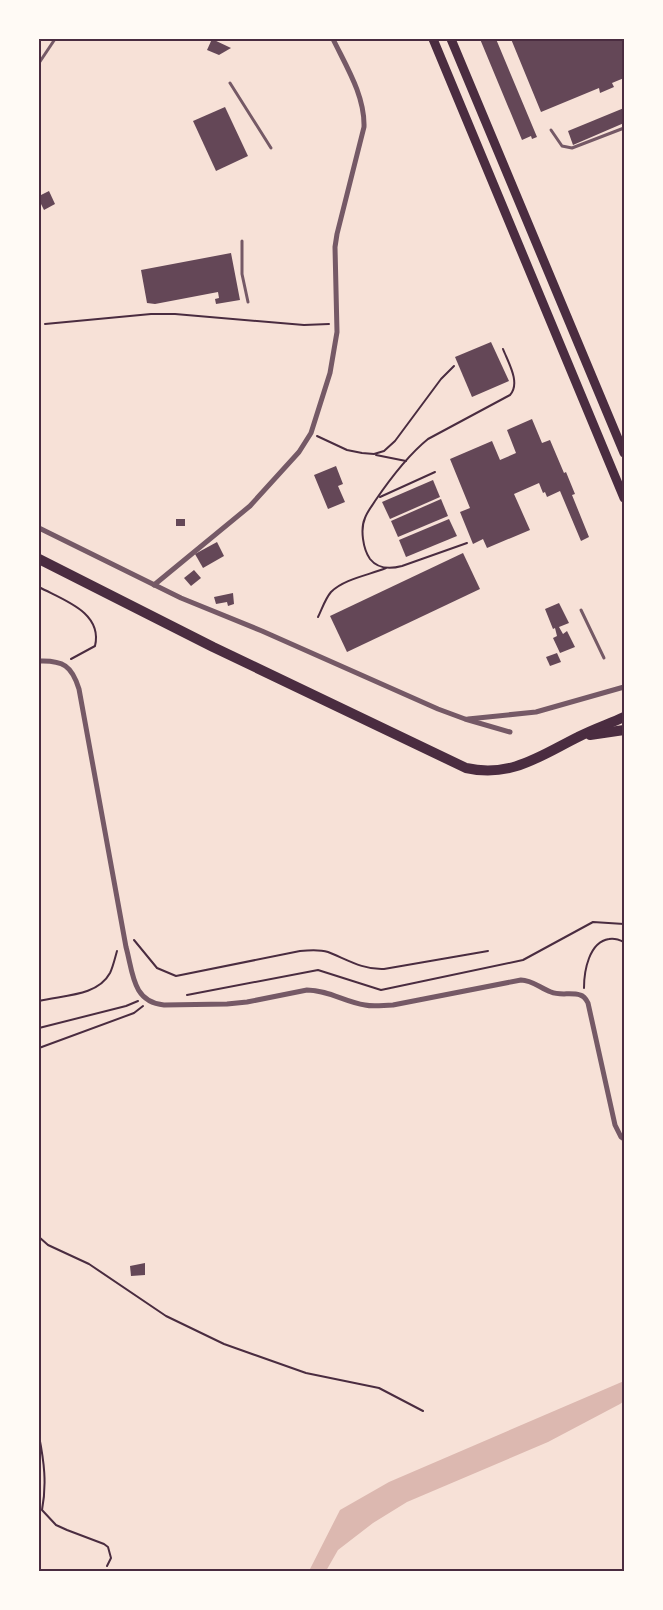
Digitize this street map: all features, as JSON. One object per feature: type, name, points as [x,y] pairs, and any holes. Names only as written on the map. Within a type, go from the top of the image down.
[{"type":"main road","points":[[433,39],[624,498]]},
{"type":"main road","points":[[451,39],[624,453]]},
{"type":"main road","points":[[39,558],[213,647],[466,768],[480,771],[514,767],[547,754],[577,737],[624,717]]},
{"type":"main road","points":[[577,737],[624,730]]},
{"type":"street","points":[[154,586],[250,506],[299,452],[311,433],[330,373],[337,332],[335,247],[364,127],[364,112],[353,79],[333,39]]},
{"type":"street","points":[[39,528],[154,586],[219,615],[262,631],[465,719],[510,732]]},
{"type":"street","points":[[39,661],[61,663],[69,668],[75,676],[79,689],[123,929],[136,987],[146,1000],[164,1005],[226,1004],[316,990],[364,1005],[376,1006],[521,980],[527,980],[558,994],[578,994],[584,996],[590,1009],[615,1126],[620,1137],[624,1139]]},
{"type":"street","points":[[465,719],[536,712],[624,687]]},
{"type":"lane","points":[[39,63],[55,39]]},
{"type":"lane","points":[[230,83],[271,148]]},
{"type":"lane","points":[[551,130],[562,146],[572,148],[624,128]]},
{"type":"lane","points":[[242,241],[242,274],[248,302]]},
{"type":"lane","points":[[581,610],[604,658]]},
{"type":"path","points":[[45,324],[151,314],[175,314],[304,325],[327,325],[337,321]]},
{"type":"path","points":[[387,568],[376,565],[369,558],[364,546],[362,526],[365,517],[377,498],[416,449],[428,439],[510,395],[514,391],[516,383],[503,349]]},
{"type":"path","points":[[374,454],[384,451],[395,441],[441,379],[454,366]]},
{"type":"path","points":[[311,433],[347,450],[406,461]]},
{"type":"path","points":[[377,498],[435,472]]},
{"type":"path","points":[[318,617],[330,594],[336,588],[387,568],[402,566],[467,542]]},
{"type":"path","points":[[39,586],[86,613],[95,626],[97,637],[95,646],[75,656],[64,665]]},
{"type":"path","points":[[184,996],[318,970],[382,990],[523,960],[594,922],[624,924]]},
{"type":"path","points":[[123,929],[157,968],[176,976],[300,951],[326,951],[342,959],[373,969],[384,969],[488,951]]},
{"type":"path","points":[[584,996],[584,976],[590,956],[598,943],[609,939],[624,942]]},
{"type":"path","points":[[39,1001],[96,987],[105,981],[118,949]]},
{"type":"path","points":[[39,1028],[146,1000]]},
{"type":"path","points":[[39,1048],[134,1013],[146,1000]]},
{"type":"path","points":[[39,1237],[48,1244],[89,1264],[166,1316],[224,1344],[306,1373],[379,1388],[423,1411]]},
{"type":"path","points":[[39,1436],[45,1466],[45,1494],[42,1510]]},
{"type":"path","points":[[42,1510],[56,1525],[108,1547],[111,1558],[107,1566]]},
{"type":"shaded area","points":[[624,1381],[624,1401],[620,1404],[548,1442],[407,1502],[373,1523],[338,1550],[326,1571],[309,1571],[340,1510],[389,1482]]},
{"type":"building","points":[[212,39],[231,48],[219,55],[207,50]]},
{"type":"building","points":[[480,39],[496,39],[537,137],[532,139],[531,136],[522,140]]},
{"type":"building","points":[[511,39],[624,39],[624,78],[612,83],[614,87],[600,93],[599,88],[541,112]]},
{"type":"building","points":[[225,107],[248,156],[216,171],[193,121]]},
{"type":"building","points":[[624,108],[624,123],[573,145],[568,131]]},
{"type":"building","points":[[49,191],[55,204],[44,210],[39,196]]},
{"type":"building","points":[[231,253],[240,300],[216,304],[215,299],[219,298],[218,292],[155,304],[147,303],[141,270]]},
{"type":"building","points":[[491,342],[509,381],[472,397],[455,357]]},
{"type":"building","points":[[532,419],[542,443],[550,440],[564,473],[566,472],[575,494],[572,495],[589,537],[581,541],[560,491],[547,497],[539,483],[514,494],[530,530],[487,548],[483,539],[473,544],[460,512],[470,508],[450,459],[492,441],[500,460],[516,453],[507,430]]},
{"type":"building","points":[[336,466],[343,484],[338,486],[345,502],[328,509],[314,475]]},
{"type":"building","points":[[433,480],[440,497],[390,519],[382,502]]},
{"type":"building","points":[[441,499],[448,516],[398,537],[391,521]]},
{"type":"building","points":[[176,519],[185,519],[185,526],[176,526]]},
{"type":"building","points":[[449,519],[457,536],[406,557],[399,540]]},
{"type":"building","points":[[217,542],[224,556],[203,568],[195,554]]},
{"type":"building","points":[[463,553],[480,589],[347,652],[330,616]]},
{"type":"building","points":[[194,570],[201,578],[191,586],[184,578]]},
{"type":"building","points":[[233,593],[234,604],[228,606],[227,602],[216,604],[214,597]]},
{"type":"building","points":[[559,603],[569,623],[559,627],[563,634],[567,631],[575,647],[560,653],[553,638],[557,636],[555,628],[553,629],[545,609]]},
{"type":"building","points":[[557,653],[561,662],[550,666],[546,657]]},
{"type":"building","points":[[145,1263],[145,1275],[131,1276],[130,1266]]}]
